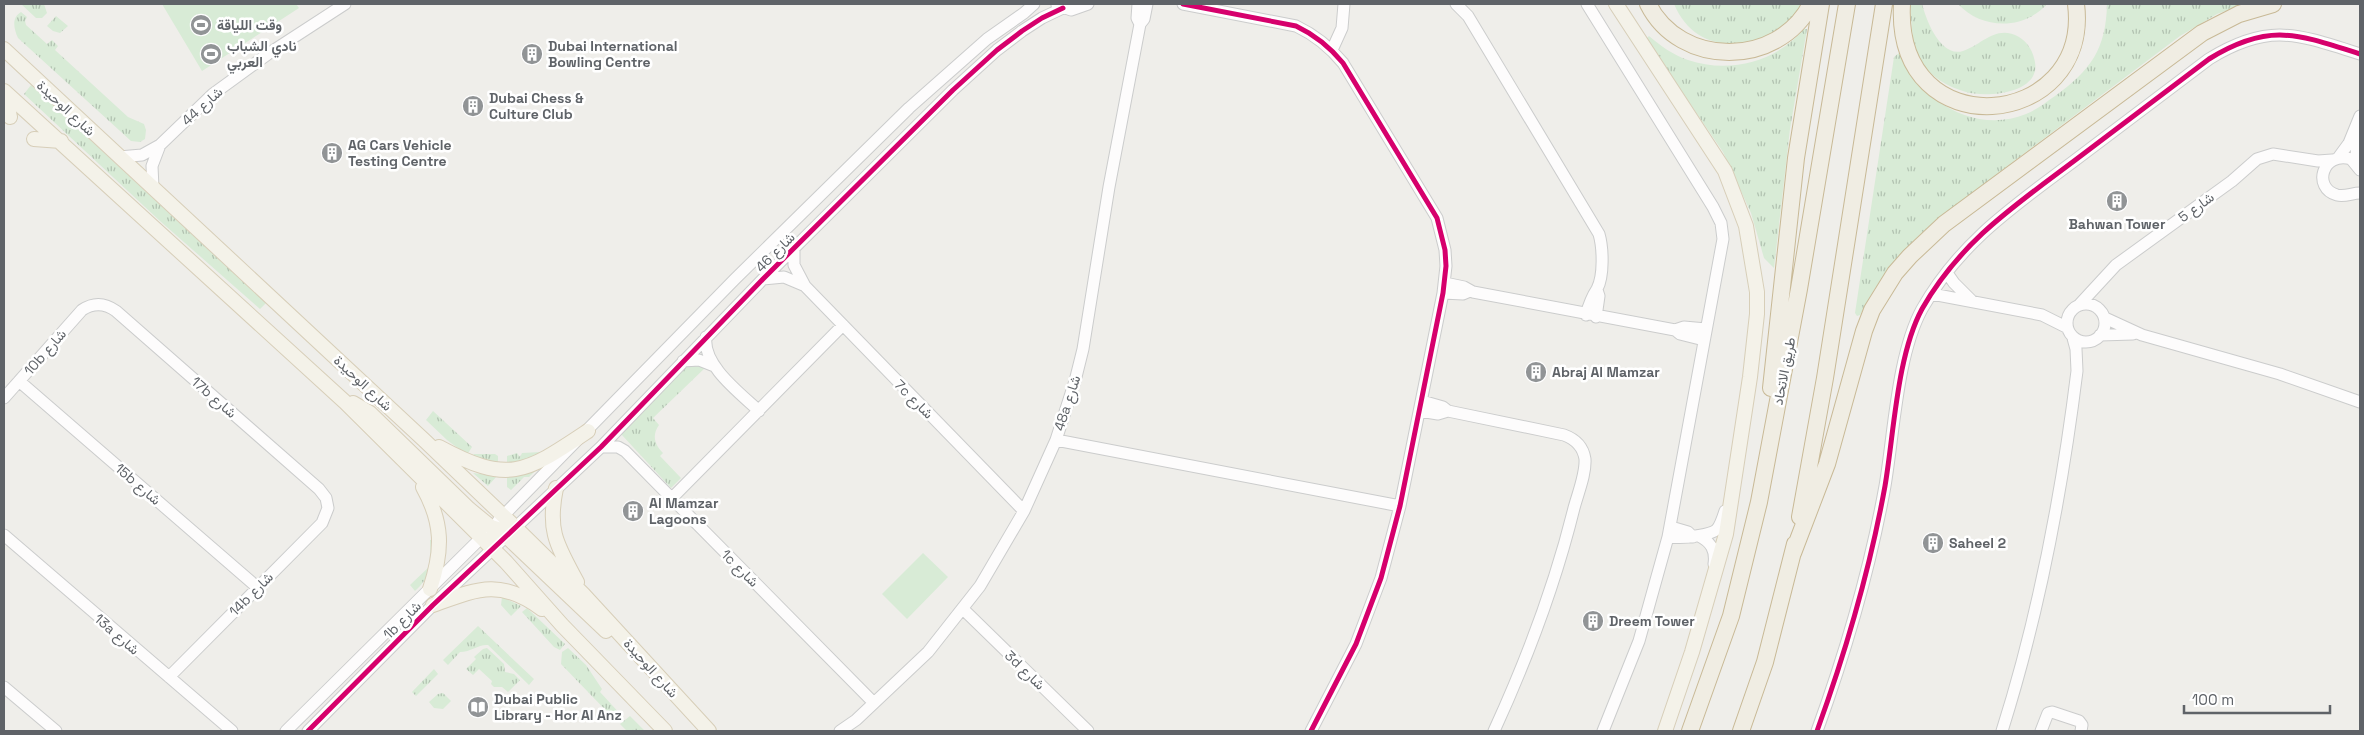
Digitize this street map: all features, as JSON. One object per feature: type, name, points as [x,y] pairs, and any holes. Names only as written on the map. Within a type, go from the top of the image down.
[{"type":"highway","points":[[1648,4],[1658,20],[1678,38],[1702,49],[1732,53],[1764,46],[1779,38],[1792,28],[1811,4]]},
{"type":"highway","points":[[1767,460],[1769,401],[1796,158],[1821,4]]},
{"type":"highway","name":"طريق الاتحاد","points":[[1690,731],[1731,616],[1749,547],[1797,298],[1847,4]]},
{"type":"highway","points":[[1740,731],[1768,654],[1793,553],[1825,378],[1884,4]]},
{"type":"highway","points":[[1902,4],[1902,28],[1906,50],[1920,76],[1943,95],[1956,101],[1971,105],[1989,106],[2020,101],[2051,81],[2071,50],[2077,25],[2076,4]]},
{"type":"highway","points":[[1793,553],[1825,472],[1864,331],[1884,289],[1910,256],[1964,209],[2202,33],[2238,14],[2273,4]]},
{"type":"main road","points":[[1616,4],[1725,171],[1740,207],[1751,248],[1757,314],[1733,494],[1722,553],[1690,659],[1665,731]]},
{"type":"main road","name":"شارع الوحيدة","points":[[4,49],[424,440],[503,516],[510,531],[583,594],[709,731]]},
{"type":"main road","points":[[5,91],[10,117]]},
{"type":"main road","name":"شارع الوحيدة","points":[[5,91],[345,402],[415,474],[506,562],[562,625],[665,731]]},
{"type":"main road","points":[[34,139],[61,141]]},
{"type":"main road","points":[[345,402],[363,407],[370,413],[491,528],[510,531],[612,637],[628,643]]},
{"type":"main road","points":[[424,440],[475,466],[502,470],[533,465],[588,432]]},
{"type":"main road","points":[[415,474],[431,501],[438,525],[439,556],[430,589]]},
{"type":"main road","points":[[556,488],[552,517],[554,535],[583,594]]},
{"type":"main road","points":[[481,538],[510,531]]},
{"type":"main road","points":[[433,605],[474,590],[500,590],[523,597],[562,625]]},
{"type":"street","name":"شارع 44","points":[[119,157],[142,155],[160,145],[214,94],[268,54],[345,4]]},
{"type":"street","name":"شارع 46","points":[[503,516],[588,432],[735,279],[909,108],[987,39],[1034,4]]},
{"type":"street","name":"شارع 46","points":[[510,531],[601,447],[763,279],[982,63],[1022,31],[1059,6],[1078,9],[1088,4]]},
{"type":"street","name":"48a شارع","points":[[1138,4],[1137,18],[1140,24]]},
{"type":"street","name":"48a شارع","points":[[840,731],[856,720],[928,652],[963,609],[996,562],[1024,511],[1056,440],[1073,389],[1083,349],[1109,186],[1140,24],[1144,19],[1148,4]]},
{"type":"street","points":[[1183,4],[1284,22],[1310,33],[1328,46],[1343,63],[1437,218],[1445,250],[1444,288],[1421,406],[1389,552],[1369,611],[1340,677],[1311,731]]},
{"type":"street","points":[[1328,46],[1341,18],[1344,4]]},
{"type":"street","points":[[1456,4],[1468,16],[1595,224],[1601,240],[1603,256],[1597,290],[1592,294],[1591,316]]},
{"type":"street","points":[[1587,4],[1718,215],[1722,231],[1722,246],[1670,532],[1639,641],[1603,731]]},
{"type":"street","points":[[1817,731],[1854,620],[1871,554],[1885,486],[1907,346],[1913,328],[1932,294],[1968,246],[1994,222],[2226,48],[2261,35],[2279,34],[2308,37],[2360,54]]},
{"type":"street","points":[[2358,166],[2357,127],[2360,116]]},
{"type":"street","points":[[2323,180],[2324,168],[2335,159],[2357,127]]},
{"type":"street","name":"شارع 44","points":[[153,188],[152,166],[160,145]]},
{"type":"street","name":"شارع 5","points":[[2076,307],[2123,259],[2232,181],[2257,160],[2273,154],[2318,161],[2351,159],[2358,166]]},
{"type":"street","points":[[2294,157],[2307,164],[2323,180],[2332,193],[2343,196],[2358,190]]},
{"type":"street","name":"7c شارع","points":[[794,248],[794,265],[805,286],[1024,511]]},
{"type":"street","points":[[1947,273],[1972,301]]},
{"type":"street","name":"7c شارع","points":[[763,279],[784,277],[805,286]]},
{"type":"street","points":[[2077,371],[2095,338],[2104,330],[2102,313],[2104,277]]},
{"type":"street","points":[[1444,288],[1464,287],[1470,291],[1591,316],[1675,330],[1680,334],[1705,334]]},
{"type":"street","points":[[1932,294],[2042,315],[2066,327],[2073,338],[2076,349],[2077,371],[2050,540],[2023,654],[2002,731]]},
{"type":"street","points":[[2042,315],[2087,303],[2142,335],[2280,374],[2360,402]]},
{"type":"street","name":"17b شارع","points":[[87,306],[99,304],[116,311],[319,489],[326,498],[328,508]]},
{"type":"street","name":"10b شارع","points":[[4,398],[87,306]]},
{"type":"street","points":[[2066,327],[2068,315],[2076,307]]},
{"type":"street","points":[[672,498],[843,325]]},
{"type":"street","points":[[2073,338],[2085,342],[2095,338],[2142,335]]},
{"type":"street","points":[[706,337],[707,356],[714,366],[759,411]]},
{"type":"street","points":[[683,361],[699,360],[714,366]]},
{"type":"street","name":"15b شارع","points":[[19,381],[257,587]]},
{"type":"street","points":[[1421,406],[1438,414],[1448,411],[1564,435],[1579,444],[1585,462],[1559,564],[1533,640],[1494,731]]},
{"type":"street","points":[[1056,440],[1400,506]]},
{"type":"street","name":"1c شارع","points":[[601,447],[618,447],[626,451],[874,703]]},
{"type":"street","points":[[1696,536],[1706,536],[1719,528],[1733,494]]},
{"type":"street","name":"14b شارع","points":[[169,677],[322,523],[328,508]]},
{"type":"street","name":"1b شارع","points":[[286,731],[503,516]]},
{"type":"street","name":"1b شارع","points":[[308,731],[433,605],[510,531]]},
{"type":"street","points":[[1670,532],[1688,532],[1706,539],[1714,550],[1715,557],[1710,590]]},
{"type":"street","name":"13a شارع","points":[[4,535],[232,731]]},
{"type":"street","name":"3d شارع","points":[[963,609],[1088,731]]},
{"type":"street","points":[[4,687],[56,731]]},
{"type":"street","points":[[2042,731],[2048,714],[2052,712],[2079,721],[2082,725],[2081,731]]},
{"type":"street","name":"48a شارع","points":[[851,731],[856,720]]},
{"type":"green space","points":[[21,4],[44,4],[47,13],[42,18],[36,18]]},
{"type":"green space","name":"نادي الشباب العربي","points":[[162,4],[296,4],[299,8],[202,71]]},
{"type":"green space","points":[[1674,4],[1804,4],[1791,20],[1774,32],[1756,40],[1737,44],[1718,42],[1700,36],[1685,23]]},
{"type":"green space","points":[[1910,4],[1922,4],[1935,36],[1947,49],[1955,52],[1970,48],[1996,34],[2011,34],[2019,37],[2028,46],[2034,58],[2035,70],[2031,79],[2023,86],[2012,90],[1987,94],[1966,92],[1940,80],[1928,71],[1917,53],[1912,33]]},
{"type":"green space","points":[[1958,4],[2047,4],[2038,13],[2027,19],[2003,23],[1979,19],[1968,13]]},
{"type":"green space","points":[[2107,4],[2244,4],[2217,14],[2180,36],[1940,217],[1905,250],[1885,274],[1860,315],[1857,316],[1855,313],[1894,57],[1899,53],[1908,70],[1920,85],[1951,109],[1987,120],[2007,119],[2026,114],[2038,108],[2068,86],[2087,67],[2100,46],[2104,34]]},
{"type":"green space","points":[[21,12],[27,17],[26,25],[47,44],[52,40],[58,46],[55,50],[128,117],[144,124],[146,130],[145,139],[140,142],[131,141],[18,38],[15,20]]},
{"type":"green space","points":[[56,16],[68,26],[60,33],[53,31],[47,26]]},
{"type":"green space","points":[[1804,29],[1807,29],[1790,129],[1774,268],[1764,258],[1751,213],[1723,152],[1646,39],[1649,36],[1667,50],[1688,60],[1719,66],[1735,65],[1766,57],[1780,50]]},
{"type":"green space","points":[[31,85],[266,303],[260,309],[160,221],[24,94]]},
{"type":"green space","points":[[691,363],[706,367],[653,418],[659,425],[655,436],[656,443],[663,453],[660,456],[681,478],[671,488],[621,434],[683,367]]},
{"type":"green space","points":[[433,411],[472,447],[467,455],[447,440],[426,420]]},
{"type":"green space","points":[[541,452],[543,455],[507,466],[507,456],[517,453],[520,457],[522,453]]},
{"type":"green space","points":[[474,454],[495,454],[498,456],[498,466],[471,460]]},
{"type":"green space","points":[[536,470],[529,477],[524,477],[511,490],[507,487],[507,476]]},
{"type":"green space","points":[[473,473],[497,476],[488,486]]},
{"type":"green space","points":[[430,540],[433,540],[431,565]]},
{"type":"green space","points":[[923,553],[948,577],[907,619],[882,594]]},
{"type":"green space","points":[[431,565],[425,580],[415,591],[410,585]]},
{"type":"green space","points":[[502,597],[521,606],[511,616],[501,605]]},
{"type":"green space","points":[[527,608],[565,644],[560,650],[554,647],[522,612]]},
{"type":"green space","points":[[478,626],[534,679],[529,685],[488,645],[460,652],[448,665],[443,660]]},
{"type":"green space","points":[[487,648],[504,664],[505,672],[514,674],[520,680],[508,692],[502,687],[494,687],[491,684],[492,681],[479,669],[473,675],[466,669],[476,659],[474,657]]},
{"type":"green space","points":[[568,648],[586,665],[602,689],[600,692],[623,717],[617,722],[561,664],[562,652]]},
{"type":"green space","points":[[434,669],[438,674],[416,696],[412,692]]},
{"type":"green space","points":[[443,693],[451,701],[443,709],[434,708],[429,702],[438,694]]},
{"type":"green space","points":[[630,716],[645,731],[627,731],[620,724]]},
{"type":"cycle path","points":[[1183,4],[1296,26],[1316,37],[1327,46],[1343,63],[1437,218],[1445,250],[1446,266],[1443,293],[1400,506],[1381,578],[1356,644],[1311,731]]},
{"type":"cycle path","points":[[308,731],[433,605],[601,447],[763,279],[953,90],[997,50],[1022,31],[1042,18],[1063,8]]},
{"type":"cycle path","points":[[1817,731],[1838,671],[1865,579],[1885,486],[1898,395],[1907,349],[1922,309],[1953,264],[1990,227],[2030,194],[2209,59],[2230,47],[2249,40],[2283,35],[2318,41],[2360,54]]},
{"type":"place","name":"وقت اللياقة","points":[[201,25]]},
{"type":"place","name":"نادي الشباب العربي","points":[[211,54]]},
{"type":"place","name":"Dubai International Bowling Centre","points":[[532,54]]},
{"type":"place","name":"Dubai Chess & Culture Club","points":[[473,106]]},
{"type":"place","name":"AG Cars Vehicle Testing Centre","points":[[332,153]]},
{"type":"place","name":"Bahwan Tower","points":[[2117,201]]},
{"type":"place","name":"Abraj Al Mamzar","points":[[1536,372]]},
{"type":"place","name":"Al Mamzar Lagoons","points":[[633,511]]},
{"type":"place","name":"Saheel 2","points":[[1933,543]]},
{"type":"place","name":"Dreem Tower","points":[[1593,621]]},
{"type":"place","name":"Dubai Public Library - Hor Al Anz","points":[[478,707]]}]
